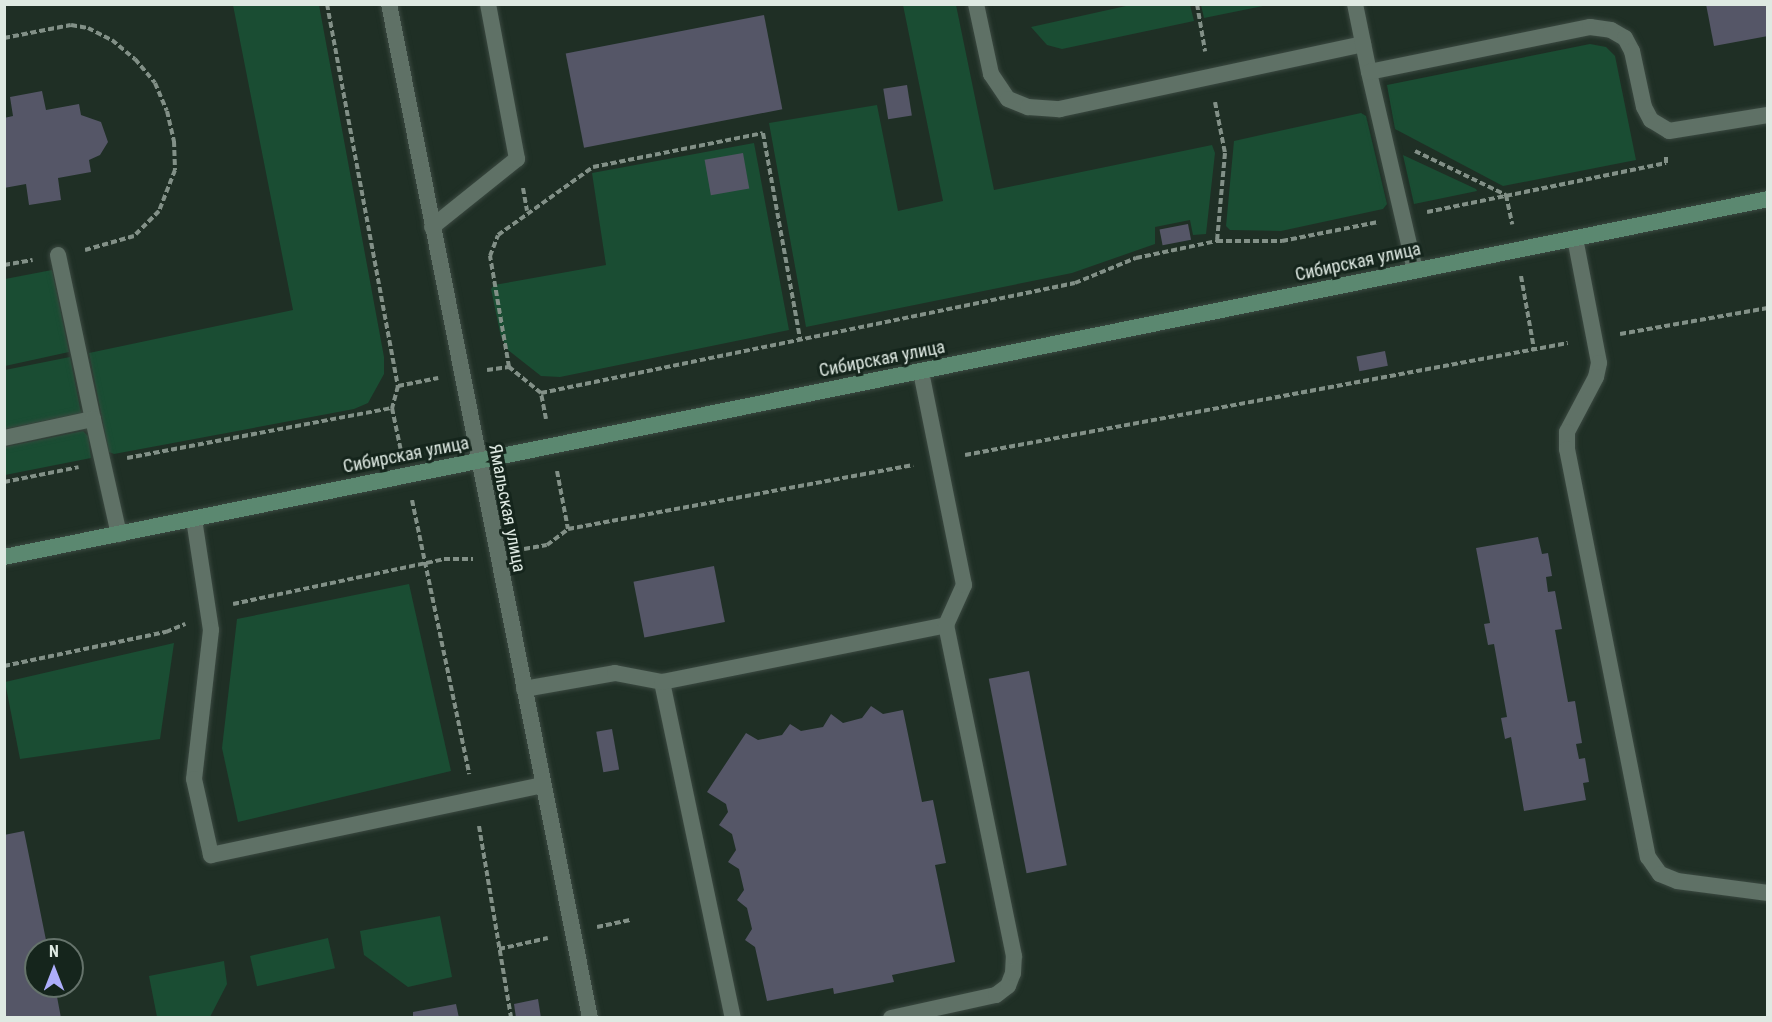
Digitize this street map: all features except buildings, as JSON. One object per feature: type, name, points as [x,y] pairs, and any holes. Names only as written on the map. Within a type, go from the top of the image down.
[{"type":"main road","name":"Сибирская улица","points":[[4,557],[1767,199]]},
{"type":"street","name":"Ямальская улица","points":[[389,4],[590,1017]]},
{"type":"street","points":[[432,227],[518,159],[488,4]]},
{"type":"street","points":[[976,4],[991,74],[1008,99],[1029,107],[1060,109],[1363,44]]},
{"type":"street","points":[[1355,4],[1415,270]]},
{"type":"street","points":[[1369,72],[1590,27],[1611,30],[1625,38],[1632,51],[1644,107],[1651,120],[1669,131],[1767,115]]},
{"type":"street","points":[[1575,238],[1599,363],[1596,377],[1568,432],[1567,449],[1648,857],[1660,874],[1677,881],[1767,893]]},
{"type":"street","points":[[58,255],[119,534]]},
{"type":"street","points":[[891,1017],[996,996],[1008,986],[1013,973],[1014,956],[946,625],[964,585],[921,371]]},
{"type":"street","points":[[4,438],[93,419]]},
{"type":"street","points":[[194,519],[210,613],[194,758],[194,778],[211,855],[543,785]]},
{"type":"street","points":[[524,689],[615,673],[662,682],[946,625]]},
{"type":"street","points":[[662,682],[733,1017]]},
{"type":"path","points":[[327,4],[398,386],[392,408],[474,800],[511,1017]]},
{"type":"path","points":[[1197,4],[1225,153],[1217,241]]},
{"type":"path","points":[[4,38],[71,25],[88,28],[112,40],[135,59],[155,83],[167,111],[174,141],[175,170],[159,211],[134,236],[116,244],[58,255]]},
{"type":"path","points":[[800,339],[763,133],[592,167],[498,235],[490,256],[508,367],[541,393],[1075,283],[1136,258],[1217,241],[1282,241],[1666,163],[1669,131]]},
{"type":"path","points":[[1384,136],[1506,195]]},
{"type":"path","points":[[547,545],[568,529],[1767,308]]},
{"type":"path","points":[[398,386],[508,367]]},
{"type":"path","points":[[4,482],[392,408]]},
{"type":"path","points":[[4,666],[166,632],[246,600],[426,563],[466,560]]},
{"type":"green space","points":[[1135,4],[1190,5],[1194,21],[1062,49],[1047,45],[1031,27]]},
{"type":"green space","points":[[1201,4],[1268,5],[1204,18]]},
{"type":"green space","points":[[233,5],[319,5],[384,357],[384,374],[368,403],[354,409],[114,454],[109,452],[89,353],[293,310]]},
{"type":"green space","points":[[903,5],[956,5],[994,190],[1212,145],[1215,153],[1206,234],[1193,235],[1190,220],[1155,227],[1155,244],[1072,273],[806,327],[769,123],[877,105],[898,211],[943,201]]},
{"type":"green space","points":[[1590,44],[1606,47],[1615,56],[1636,160],[1503,186],[1395,129],[1387,85]]},
{"type":"green space","points":[[1361,113],[1366,116],[1387,204],[1383,209],[1281,231],[1230,230],[1226,226],[1234,141]]},
{"type":"green space","points":[[754,143],[789,330],[560,377],[541,376],[508,350],[501,337],[491,289],[494,285],[606,265],[592,173]]},
{"type":"green space","points":[[1403,155],[1476,189],[1477,191],[1414,204]]},
{"type":"green space","points":[[52,270],[69,352],[5,366],[5,279]]},
{"type":"green space","points":[[70,357],[81,413],[5,429],[5,370]]},
{"type":"green space","points":[[83,431],[88,436],[91,458],[5,475],[5,447]]},
{"type":"green space","points":[[409,584],[451,771],[238,822],[222,748],[237,619]]},
{"type":"green space","points":[[174,643],[160,739],[20,759],[5,682]]},
{"type":"green space","points":[[440,916],[452,977],[408,987],[364,955],[360,931]]},
{"type":"green space","points":[[328,938],[335,968],[257,986],[250,956]]},
{"type":"green space","points":[[224,961],[227,984],[210,1017],[157,1017],[149,976]]}]
